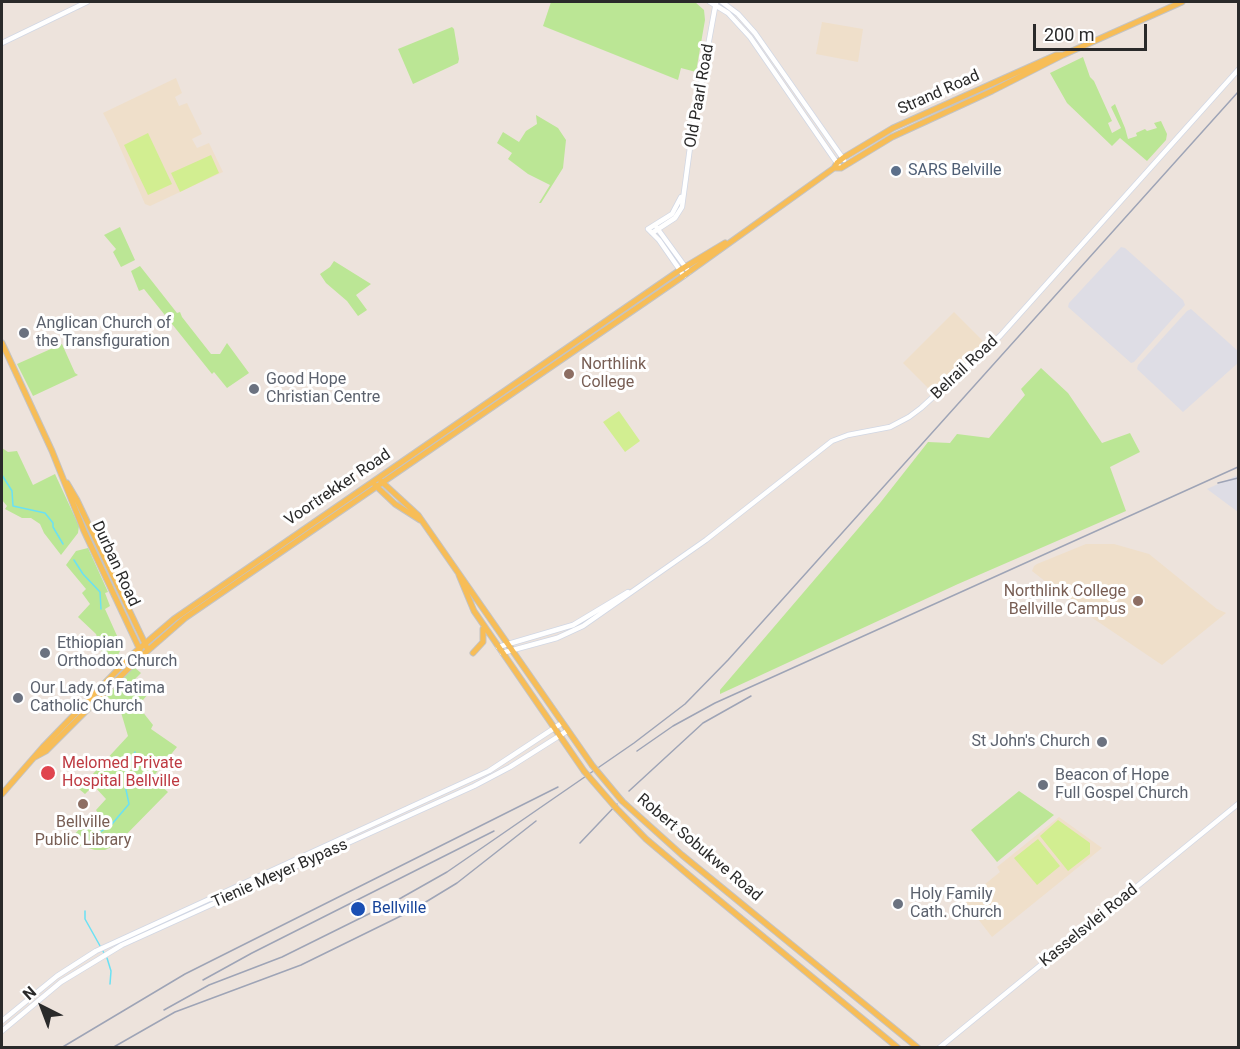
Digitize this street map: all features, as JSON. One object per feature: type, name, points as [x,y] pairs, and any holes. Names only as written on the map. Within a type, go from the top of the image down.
[{"type":"main road","points":[[2,43],[87,2]]},
{"type":"main road","points":[[714,2],[735,19],[750,37],[837,166]]},
{"type":"main road","name":"Old Paarl Road","points":[[681,211],[714,2]]},
{"type":"main road","points":[[722,2],[732,8],[749,26],[847,164]]},
{"type":"main road","name":"Strand Road","points":[[837,166],[847,164],[881,142],[1024,75],[1063,54],[1182,2]]},
{"type":"main road","name":"Strand Road","points":[[685,271],[837,166],[843,158],[893,128],[1056,55],[1063,54]]},
{"type":"main road","name":"Belrail Road","points":[[502,653],[568,634],[591,621],[706,540],[832,441],[848,435],[890,426],[921,408],[1000,336],[1239,70]]},
{"type":"main road","points":[[783,73],[790,88],[788,93]]},
{"type":"main road","points":[[1004,78],[1006,80],[1024,75]]},
{"type":"main road","points":[[893,128],[896,131],[920,124]]},
{"type":"main road","name":"Old Paarl Road","points":[[656,228],[675,210],[683,191]]},
{"type":"main road","points":[[664,220],[681,211]]},
{"type":"main road","points":[[681,211],[675,218],[650,231],[685,271]]},
{"type":"main road","points":[[656,228],[685,271]]},
{"type":"main road","name":"Voortrekker Road","points":[[2,794],[144,643],[192,606],[376,482],[382,483],[602,333],[685,271]]},
{"type":"main road","name":"Voortrekker Road","points":[[35,757],[46,752],[142,655],[195,612],[581,339],[685,271]]},
{"type":"main road","points":[[581,339],[587,340],[602,333]]},
{"type":"main road","name":"Durban Road","points":[[2,343],[66,482],[77,500],[148,650]]},
{"type":"main road","name":"Durban Road","points":[[66,482],[67,491],[84,531],[142,655]]},
{"type":"main road","name":"Robert Sobukwe Road","points":[[376,482],[395,504],[420,520]]},
{"type":"main road","name":"Robert Sobukwe Road","points":[[382,483],[418,515],[562,723],[592,765],[622,801],[663,839],[918,1047]]},
{"type":"main road","name":"Robert Sobukwe Road","points":[[459,575],[465,593],[502,653],[584,771],[616,808],[646,838],[697,882],[898,1047]]},
{"type":"main road","name":"Belrail Road","points":[[498,647],[573,625],[633,590]]},
{"type":"main road","points":[[473,653],[484,638],[481,621]]},
{"type":"main road","name":"Tienie Meyer Bypass","points":[[2,1031],[61,982],[110,951],[157,926],[489,771],[562,723]]},
{"type":"main road","name":"Tienie Meyer Bypass","points":[[2,1022],[49,982],[107,945],[157,926],[474,786],[567,730]]},
{"type":"main road","name":"Kasselsvlei Road","points":[[939,1047],[1239,804]]},
{"type":"shaded area","points":[[822,22],[863,29],[858,62],[816,54]]},
{"type":"shaded area","points":[[176,78],[182,93],[175,97],[179,106],[187,103],[202,134],[192,139],[197,148],[209,143],[223,172],[150,206],[145,204],[103,113]]},
{"type":"shaded area","points":[[1121,247],[1125,248],[1183,300],[1185,305],[1131,363],[1068,307],[1069,303]]},
{"type":"shaded area","points":[[1191,309],[1238,351],[1238,363],[1183,412],[1137,369],[1138,365]]},
{"type":"shaded area","points":[[954,312],[984,342],[969,360],[933,391],[903,363]]},
{"type":"shaded area","points":[[1238,475],[1238,512],[1207,489]]},
{"type":"shaded area","name":"Northlink College Bellville Campus","points":[[1086,544],[1114,544],[1149,554],[1217,609],[1226,613],[1162,665],[1091,617],[1032,571],[1037,564]]},
{"type":"shaded area","points":[[1059,817],[1102,848],[992,937],[964,901],[1000,872],[997,867]]},
{"type":"green space","points":[[551,2],[695,2],[704,10],[705,20],[696,72],[681,68],[678,80],[543,26]]},
{"type":"green space","points":[[452,27],[458,63],[413,84],[398,49]]},
{"type":"green space","points":[[1083,57],[1090,77],[1112,121],[1108,123],[1112,133],[1121,128],[1111,107],[1115,104],[1128,139],[1137,136],[1136,133],[1145,129],[1147,131],[1157,128],[1154,123],[1161,121],[1167,134],[1166,140],[1147,161],[1120,138],[1112,146],[1067,103],[1050,73]]},
{"type":"green space","points":[[536,115],[558,128],[566,140],[563,168],[541,203],[539,203],[550,185],[528,174],[508,159],[512,153],[497,143],[503,132],[519,142],[526,131],[537,124]]},
{"type":"green space","points":[[148,133],[172,184],[148,195],[124,145]]},
{"type":"green space","points":[[211,155],[219,173],[180,192],[171,173]]},
{"type":"green space","points":[[120,227],[135,260],[121,267],[113,252],[116,249],[104,235]]},
{"type":"green space","points":[[334,261],[371,284],[356,295],[367,310],[358,316],[347,301],[326,283],[320,274]]},
{"type":"green space","points":[[140,266],[177,313],[180,312],[211,354],[220,354],[227,343],[249,373],[227,388],[214,372],[212,374],[144,289],[139,291],[131,271]]},
{"type":"green space","points":[[62,344],[78,375],[33,396],[17,364]]},
{"type":"green space","points":[[1041,368],[1068,393],[1102,443],[1130,433],[1140,452],[1110,467],[1126,511],[958,584],[720,694],[720,690],[880,503],[928,442],[950,443],[957,434],[989,438],[1025,395],[1021,389]]},
{"type":"green space","points":[[619,411],[640,441],[625,452],[603,422]]},
{"type":"green space","points":[[2,448],[8,452],[17,451],[33,485],[55,474],[79,526],[78,533],[61,555],[40,524],[31,518],[22,518],[5,509],[7,506],[2,500]]},
{"type":"green space","points":[[88,548],[108,592],[105,593],[110,606],[105,609],[118,638],[120,651],[107,668],[96,634],[78,617],[90,604],[82,593],[86,589],[66,565],[76,551]]},
{"type":"green space","points":[[134,667],[141,673],[135,679],[148,694],[138,706],[153,725],[151,729],[177,747],[152,778],[168,792],[116,845],[105,850],[95,850],[78,845],[70,839],[87,821],[92,824],[100,816],[96,810],[106,799],[95,787],[85,794],[79,789],[128,736],[120,709],[107,696]]},
{"type":"green space","points":[[1019,791],[1054,815],[997,862],[971,830]]},
{"type":"green space","points":[[1058,820],[1090,843],[1090,854],[1068,871],[1040,836]]},
{"type":"green space","points":[[1038,839],[1060,866],[1037,885],[1014,858]]},
{"type":"waterway","points":[[2,475],[12,491],[13,506],[45,513],[53,523],[63,544]]},
{"type":"waterway","points":[[74,560],[83,574],[100,592],[101,609]]},
{"type":"waterway","points":[[125,782],[126,768],[135,752]]},
{"type":"waterway","points":[[90,845],[93,837],[112,824],[129,804],[125,785]]},
{"type":"waterway","points":[[85,911],[85,919],[104,953]]},
{"type":"waterway","points":[[107,958],[111,971],[110,984]]},
{"type":"railway","points":[[164,1010],[209,985],[282,957],[401,898],[447,872],[634,743],[685,704],[728,660],[1238,92]]},
{"type":"railway","points":[[637,751],[673,726],[715,703],[1238,467]]},
{"type":"railway","points":[[1218,483],[1238,478]]},
{"type":"railway","points":[[629,791],[703,723],[751,696]]},
{"type":"railway","points":[[61,1048],[185,974],[558,787]]},
{"type":"railway","points":[[580,843],[617,804]]},
{"type":"railway","points":[[112,1048],[175,1012],[301,965],[411,911],[457,883],[536,821]]},
{"type":"railway","points":[[203,980],[494,831]]},
{"type":"place","name":"SARS Belville","points":[[896,171]]},
{"type":"place","name":"Anglican Church of the Transfiguration","points":[[24,333]]},
{"type":"place","name":"Northlink College","points":[[569,374]]},
{"type":"place","name":"Good Hope Christian Centre","points":[[254,389]]},
{"type":"place","name":"Northlink College Bellville Campus","points":[[1138,601]]},
{"type":"place","name":"Ethiopian Orthodox Church","points":[[45,653]]},
{"type":"place","name":"Our Lady of Fatima Catholic Church","points":[[18,698]]},
{"type":"place","name":"St John's Church","points":[[1102,742]]},
{"type":"place","name":"Melomed Private Hospital Bellville","points":[[48,773]]},
{"type":"place","name":"Beacon of Hope Full Gospel Church","points":[[1043,785]]},
{"type":"place","name":"Bellville Public Library","points":[[83,804]]},
{"type":"place","name":"Holy Family Cath. Church","points":[[898,904]]},
{"type":"place","name":"Bellville","points":[[358,909]]}]
